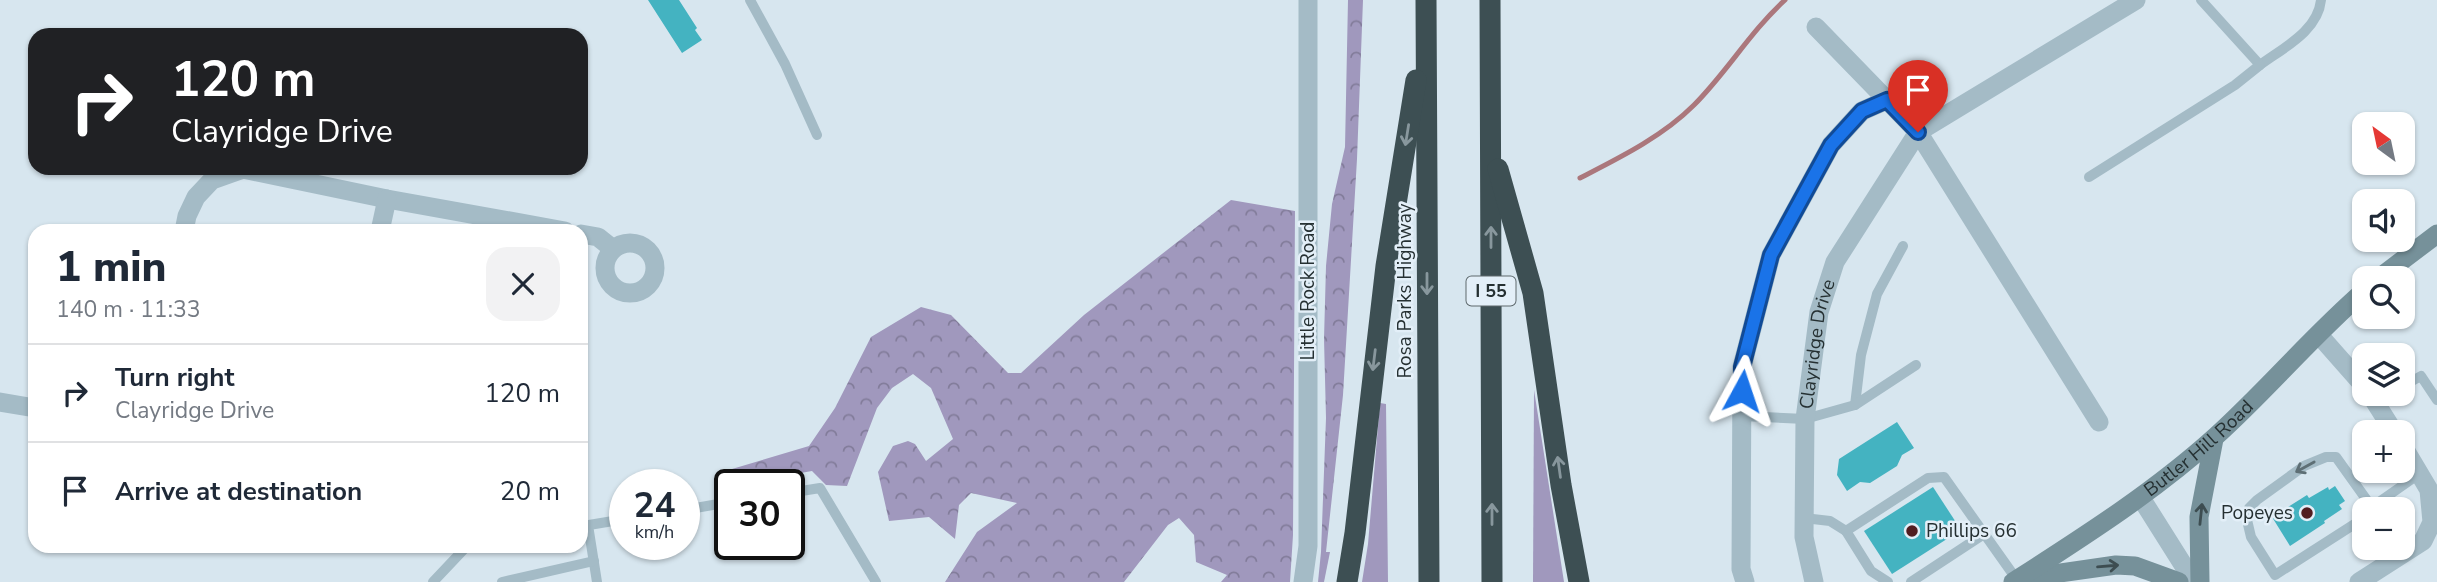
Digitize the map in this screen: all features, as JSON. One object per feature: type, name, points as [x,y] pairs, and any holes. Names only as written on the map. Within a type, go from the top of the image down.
[{"type":"highway","name":"I 55","points":[[1490,0],[1492,582]]},
{"type":"highway","points":[[1347,582],[1386,266],[1426,10]]},
{"type":"highway","name":"Rosa Parks Highway","points":[[1426,10],[1429,582]]},
{"type":"highway","points":[[1491,142],[1533,293],[1561,485],[1579,582]]},
{"type":"main road","points":[[2395,266],[2437,234]]},
{"type":"main road","name":"Butler Hill Road","points":[[2015,581],[2141,498],[2214,439],[2352,303]]},
{"type":"main road","points":[[2200,582],[2199,517],[2214,439]]},
{"type":"main road","points":[[2015,581],[2116,565],[2135,565],[2179,582]]},
{"type":"street","name":"Little Rock Road","points":[[1303,582],[1308,546],[1308,0]]},
{"type":"street","name":"Clayridge Drive","points":[[1814,582],[1804,537],[1805,419],[1819,312],[1835,262],[1918,132],[2136,0]]},
{"type":"street","points":[[1816,27],[1918,132],[2099,422]]},
{"type":"street","points":[[1745,582],[1741,569],[1742,367],[1771,255],[1831,145],[1862,111],[1887,100]]},
{"type":"street","points":[[185,224],[197,197],[212,180],[226,175]]},
{"type":"street","points":[[272,175],[526,224]]},
{"type":"street","points":[[382,224],[387,199]]},
{"type":"street","points":[[588,235],[598,237],[613,249]]},
{"type":"street","points":[[2319,335],[2352,369]]},
{"type":"street","points":[[0,402],[28,407]]},
{"type":"street","points":[[2360,582],[2423,541],[2435,522],[2429,490],[2415,467]]},
{"type":"street","points":[[2141,498],[2194,582]]},
{"type":"lane","points":[[750,0],[785,64],[817,135]]},
{"type":"lane","points":[[2201,0],[2260,65]]},
{"type":"lane","points":[[2089,177],[2235,85],[2312,25],[2321,0]]},
{"type":"lane","points":[[1855,405],[1861,355],[1877,294],[1903,246]]},
{"type":"lane","points":[[1742,416],[1805,419],[1855,405],[1916,365]]},
{"type":"lane","points":[[2415,379],[2421,376],[2437,400]]},
{"type":"lane","points":[[2352,526],[2277,579],[2251,537],[2247,520],[2249,508],[2257,500],[2304,466],[2326,457],[2336,457],[2363,497]]},
{"type":"lane","points":[[2386,497],[2419,474]]},
{"type":"lane","points":[[1846,531],[1928,478],[1944,477],[2015,581]]},
{"type":"lane","points":[[805,490],[820,488],[876,582]]},
{"type":"lane","points":[[1804,518],[1830,522],[1846,531],[1871,571],[1888,582]]},
{"type":"lane","points":[[588,525],[609,522]]},
{"type":"lane","points":[[1911,582],[1984,534]]},
{"type":"lane","points":[[588,540],[597,582]]},
{"type":"lane","points":[[433,582],[460,553]]},
{"type":"lane","points":[[502,582],[594,561]]},
{"type":"green space","points":[[1348,0],[1363,0],[1357,159],[1343,395],[1326,552],[1321,552],[1326,418],[1326,266],[1332,204],[1345,147]]},
{"type":"green space","points":[[1231,200],[1295,211],[1293,535],[1290,582],[1221,582],[1227,575],[1196,562],[1194,535],[1179,518],[1168,525],[1124,582],[945,582],[977,532],[1017,503],[971,493],[959,505],[955,539],[929,517],[889,521],[878,472],[893,446],[908,441],[915,444],[926,461],[953,439],[931,388],[913,374],[892,388],[877,408],[847,486],[826,485],[812,471],[805,472],[805,469],[732,469],[809,446],[835,408],[871,337],[921,307],[951,315],[1008,373],[1021,373],[1084,315]]},
{"type":"green space","points":[[1534,390],[1564,582],[1533,582]]},
{"type":"green space","points":[[1380,403],[1386,404],[1388,582],[1362,582],[1368,544]]},
{"type":"green space","points":[[1321,552],[1330,552],[1324,582],[1318,582]]},
{"type":"building","points":[[648,0],[679,0],[702,40],[682,53]]},
{"type":"building","points":[[1897,422],[1914,448],[1902,455],[1897,466],[1870,483],[1860,482],[1847,491],[1837,475],[1839,459]]},
{"type":"building","name":"Popeyes","points":[[2335,486],[2345,501],[2339,505],[2342,509],[2290,546],[2272,517],[2307,495],[2309,498]]},
{"type":"building","name":"Phillips 66","points":[[1933,487],[1961,530],[1892,574],[1864,531]]},
{"type":"waterway","points":[[1580,178],[1640,146],[1682,117],[1785,0]]},
{"type":"place","name":"Popeyes","points":[[2307,513]]},
{"type":"place","name":"Phillips 66","points":[[1912,531]]},
{"type":"route","points":[[1742,391],[1742,367],[1771,255],[1831,145],[1862,111],[1887,100],[1918,132]]}]
